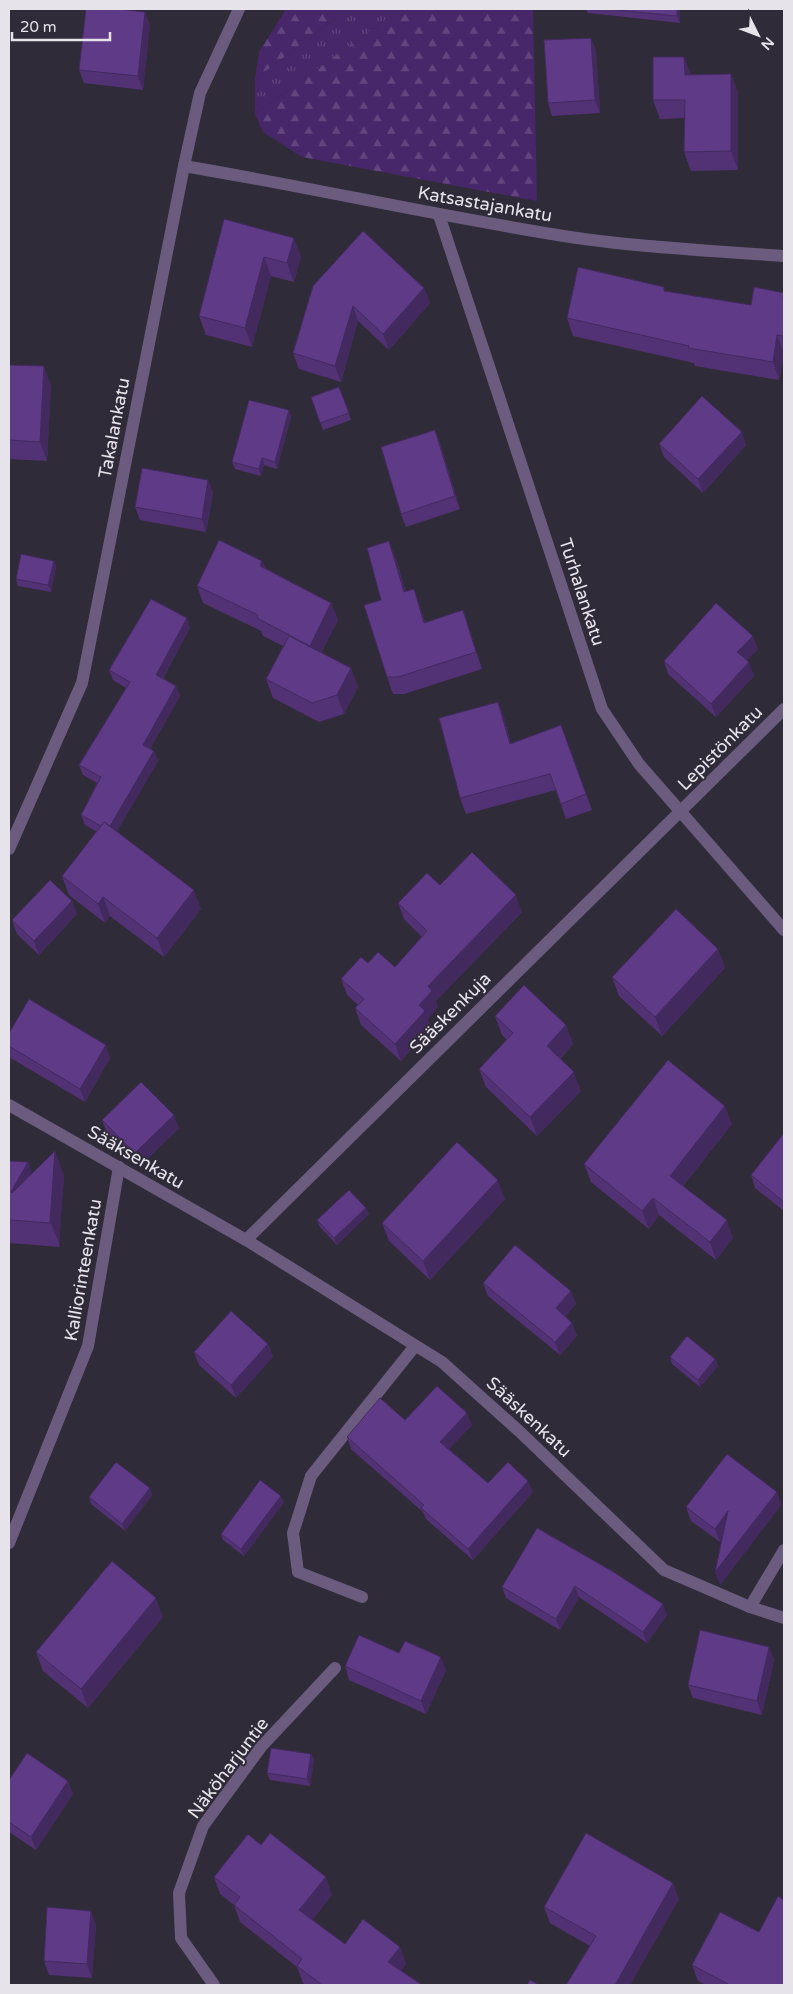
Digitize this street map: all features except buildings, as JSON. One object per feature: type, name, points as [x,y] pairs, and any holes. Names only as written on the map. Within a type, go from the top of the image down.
[{"type":"street","name":"Takalankatu","points":[[9,849],[82,683],[200,93],[239,9]]},
{"type":"street","name":"Katsastajankatu","points":[[184,166],[281,182],[439,215],[580,238],[784,256]]},
{"type":"street","name":"Turhalankatu","points":[[439,215],[602,709],[639,764],[784,930]]},
{"type":"street","name":"Lepistönkatu","points":[[680,812],[784,708]]},
{"type":"street","name":"Sääskenkuja","points":[[246,1240],[680,812]]},
{"type":"street","name":"Sääksenkatu","points":[[9,1105],[246,1240]]},
{"type":"street","name":"Kalliorinteenkatu","points":[[9,1543],[88,1346],[119,1167]]},
{"type":"street","name":"Sääskenkatu","points":[[246,1240],[442,1362],[519,1431],[664,1570],[750,1608],[784,1618]]},
{"type":"street","points":[[362,1597],[298,1572],[293,1533],[311,1476],[416,1346]]},
{"type":"street","points":[[750,1608],[784,1550]]},
{"type":"street","name":"Näköharjuntie","points":[[214,1985],[181,1938],[179,1893],[203,1826],[261,1748],[335,1668]]},
{"type":"green space","points":[[286,9],[348,9],[255,79],[259,52]]},
{"type":"green space","points":[[348,9],[400,9],[255,114],[255,79]]},
{"type":"green space","points":[[400,9],[533,9],[537,201],[302,157],[263,132],[255,114]]}]
